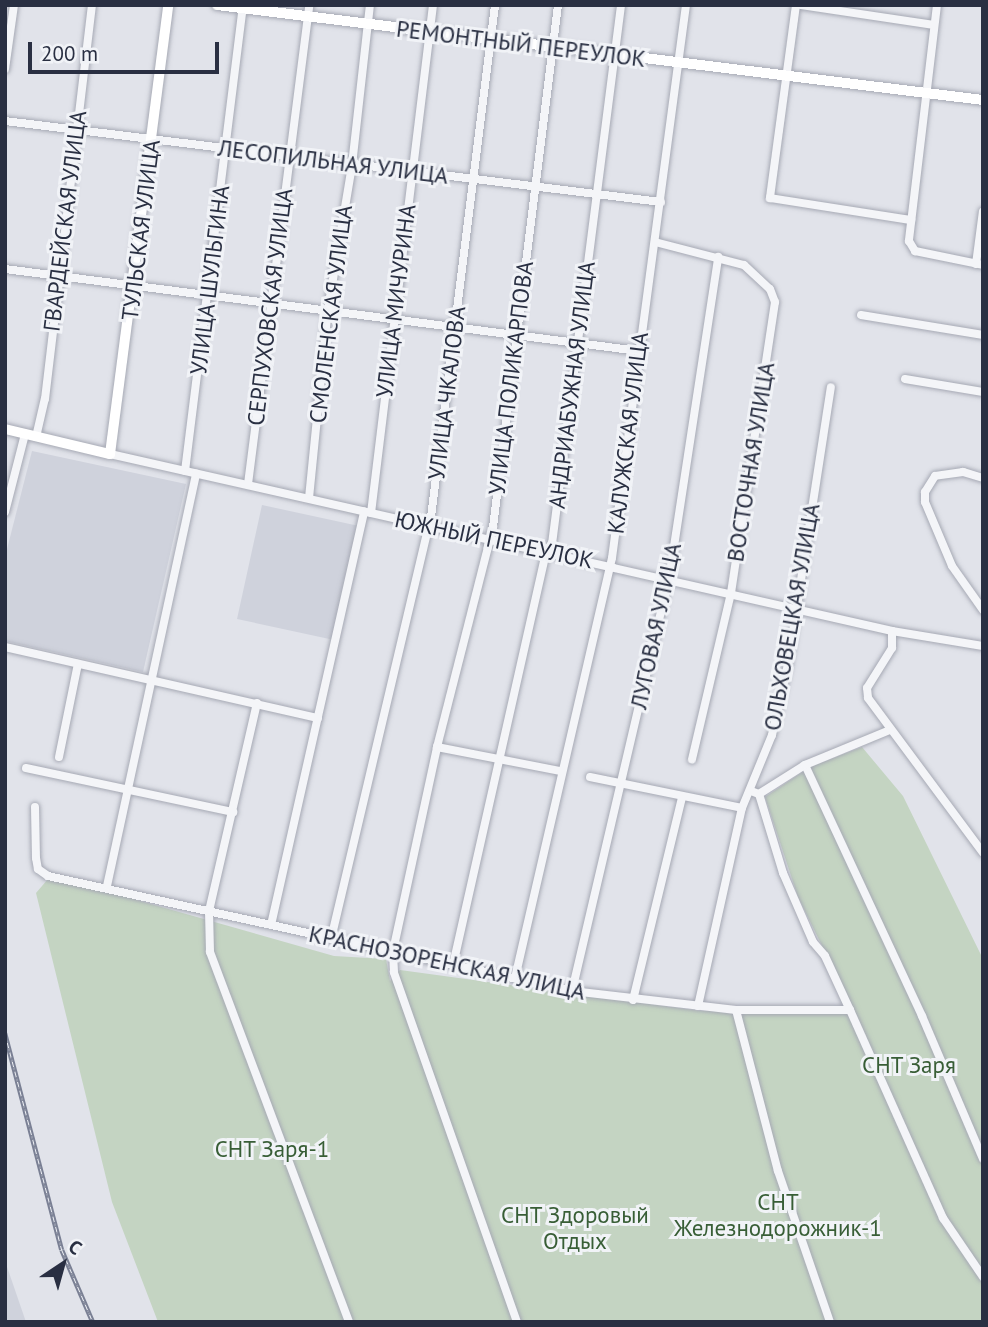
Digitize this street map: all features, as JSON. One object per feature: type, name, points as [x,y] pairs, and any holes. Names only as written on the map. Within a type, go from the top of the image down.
[{"type":"main road","name":"ТУЛЬСКАЯ УЛИЦА","points":[[110,454],[134,285],[168,5]]},
{"type":"main road","name":"РЕМОНТНЫЙ ПЕРЕУЛОК","points":[[216,5],[308,10],[368,24],[430,33],[983,100]]},
{"type":"main road","name":"ЮЖНЫЙ ПЕРЕУЛОК","points":[[5,429],[110,454]]},
{"type":"street","points":[[5,69],[15,5]]},
{"type":"street","name":"ГВАРДЕЙСКАЯ УЛИЦА","points":[[5,512],[45,399],[57,276],[92,5]]},
{"type":"street","name":"СМОЛЕНСКАЯ УЛИЦА","points":[[309,498],[328,309],[352,165],[370,5]]},
{"type":"street","name":"УЛИЦА МИЧУРИНА","points":[[271,925],[367,512],[433,5]]},
{"type":"street","name":"УЛИЦА ЧКАЛОВА","points":[[331,939],[427,526],[495,5]]},
{"type":"street","name":"УЛИЦА ПОЛИКАРПОВА","points":[[393,951],[437,747],[489,539],[558,5]]},
{"type":"street","name":"АНДРИАБУЖНАЯ УЛИЦА","points":[[453,965],[546,551],[552,544],[621,5]]},
{"type":"street","name":"КАЛУЖСКАЯ УЛИЦА","points":[[515,978],[610,566],[686,5]]},
{"type":"street","points":[[911,220],[770,198],[784,76],[798,5],[934,25]]},
{"type":"street","points":[[937,5],[924,93],[910,248],[979,264],[983,211]]},
{"type":"street","name":"УЛИЦА ШУЛЬГИНА","points":[[184,471],[243,7]]},
{"type":"street","name":"СЕРПУХОВСКАЯ УЛИЦА","points":[[248,484],[268,301],[308,10]]},
{"type":"street","name":"ЛЕСОПИЛЬНАЯ УЛИЦА","points":[[5,121],[661,202]]},
{"type":"street","name":"ВОСТОЧНАЯ УЛИЦА","points":[[655,242],[744,265],[770,289],[775,302],[731,593],[692,759]]},
{"type":"street","name":"ЛУГОВАЯ УЛИЦА","points":[[572,991],[669,579],[718,257]]},
{"type":"street","points":[[5,269],[455,325],[639,351]]},
{"type":"street","points":[[860,315],[983,335]]},
{"type":"street","points":[[905,379],[983,392]]},
{"type":"street","name":"ОЛЬХОВЕЦКАЯ УЛИЦА","points":[[698,1006],[742,808],[755,792],[772,735],[797,608],[831,387]]},
{"type":"street","name":"ЮЖНЫЙ ПЕРЕУЛОК","points":[[110,454],[892,631],[983,646]]},
{"type":"street","points":[[983,478],[963,472],[935,476],[925,492],[927,511],[951,566],[983,610]]},
{"type":"street","points":[[107,886],[196,473]]},
{"type":"street","points":[[892,631],[892,648],[867,688],[868,698],[983,853]]},
{"type":"street","points":[[5,647],[318,718]]},
{"type":"street","points":[[60,757],[78,664]]},
{"type":"street","points":[[257,703],[209,911],[210,951],[349,1322]]},
{"type":"street","points":[[890,730],[806,765],[755,792],[783,873],[813,942],[850,1010],[943,1218],[983,1277]]},
{"type":"street","points":[[437,747],[561,771]]},
{"type":"street","points":[[806,765],[922,1016],[983,1159]]},
{"type":"street","points":[[26,768],[233,812]]},
{"type":"street","points":[[590,777],[742,808]]},
{"type":"street","points":[[633,1000],[681,797]]},
{"type":"street","name":"КРАСНОЗОРЕНСКАЯ УЛИЦА","points":[[35,807],[38,869],[48,876],[107,886],[331,939],[572,991],[736,1010],[850,1010]]},
{"type":"street","points":[[393,951],[394,972],[517,1322]]},
{"type":"street","points":[[736,1010],[778,1171],[830,1322]]},
{"type":"shaded area","points":[[32,451],[186,484],[143,672],[5,641],[5,557]]},
{"type":"shaded area","points":[[262,505],[359,526],[334,640],[237,619]]},
{"type":"shaded area","points":[[5,1261],[26,1322],[5,1322]]},
{"type":"green space","points":[[862,747],[903,796],[983,959],[983,1322],[158,1322],[112,1202],[36,893],[48,879],[105,891],[334,956],[386,959],[390,981],[400,970],[701,1011],[855,1013],[798,897],[765,797],[810,767]]},
{"type":"railway","points":[[5,1033],[62,1250],[93,1322]]},
{"type":"park label","name":"СНТ Заря","points":[[909,1065]]},
{"type":"park label","name":"СНТ Заря-1","points":[[272,1149]]},
{"type":"park label","name":"СНТ Железнодорожник-1","points":[[778,1215]]},
{"type":"park label","name":"СНТ Здоровый Отдых","points":[[575,1228]]}]
